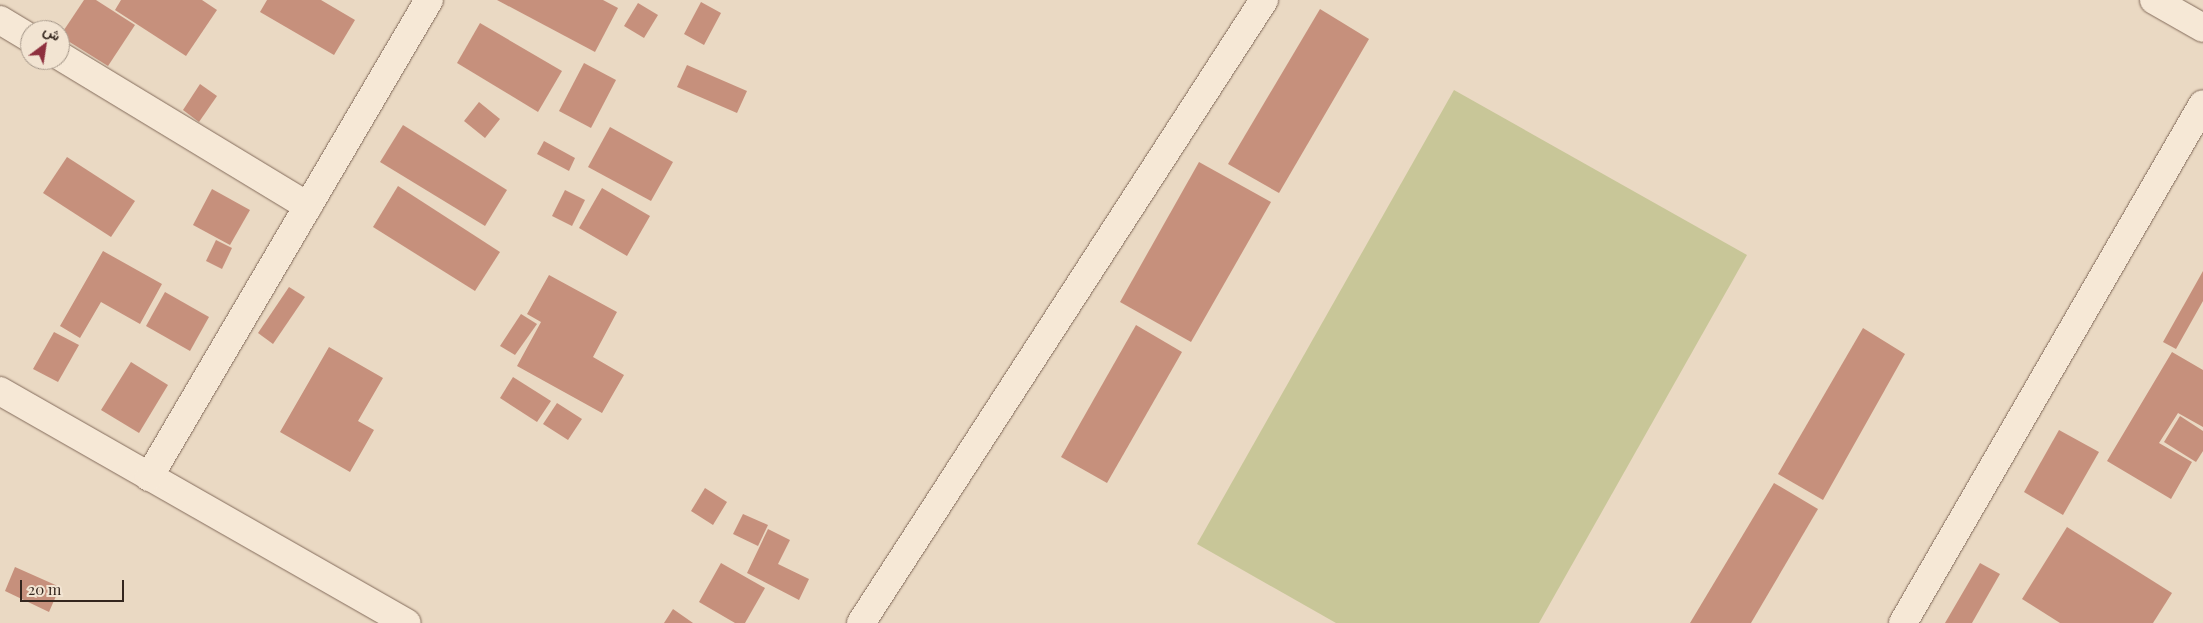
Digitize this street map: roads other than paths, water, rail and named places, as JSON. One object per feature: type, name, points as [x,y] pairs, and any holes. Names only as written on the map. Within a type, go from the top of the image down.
[{"type":"street","points":[[149,477],[429,0]]},
{"type":"street","points":[[862,623],[1264,0]]},
{"type":"street","points":[[2154,0],[2203,28]]},
{"type":"street","points":[[0,20],[20,32]]},
{"type":"street","points":[[70,62],[308,206]]},
{"type":"street","points":[[1903,623],[2203,104]]},
{"type":"street","points":[[0,391],[149,477],[372,615],[406,623]]}]
